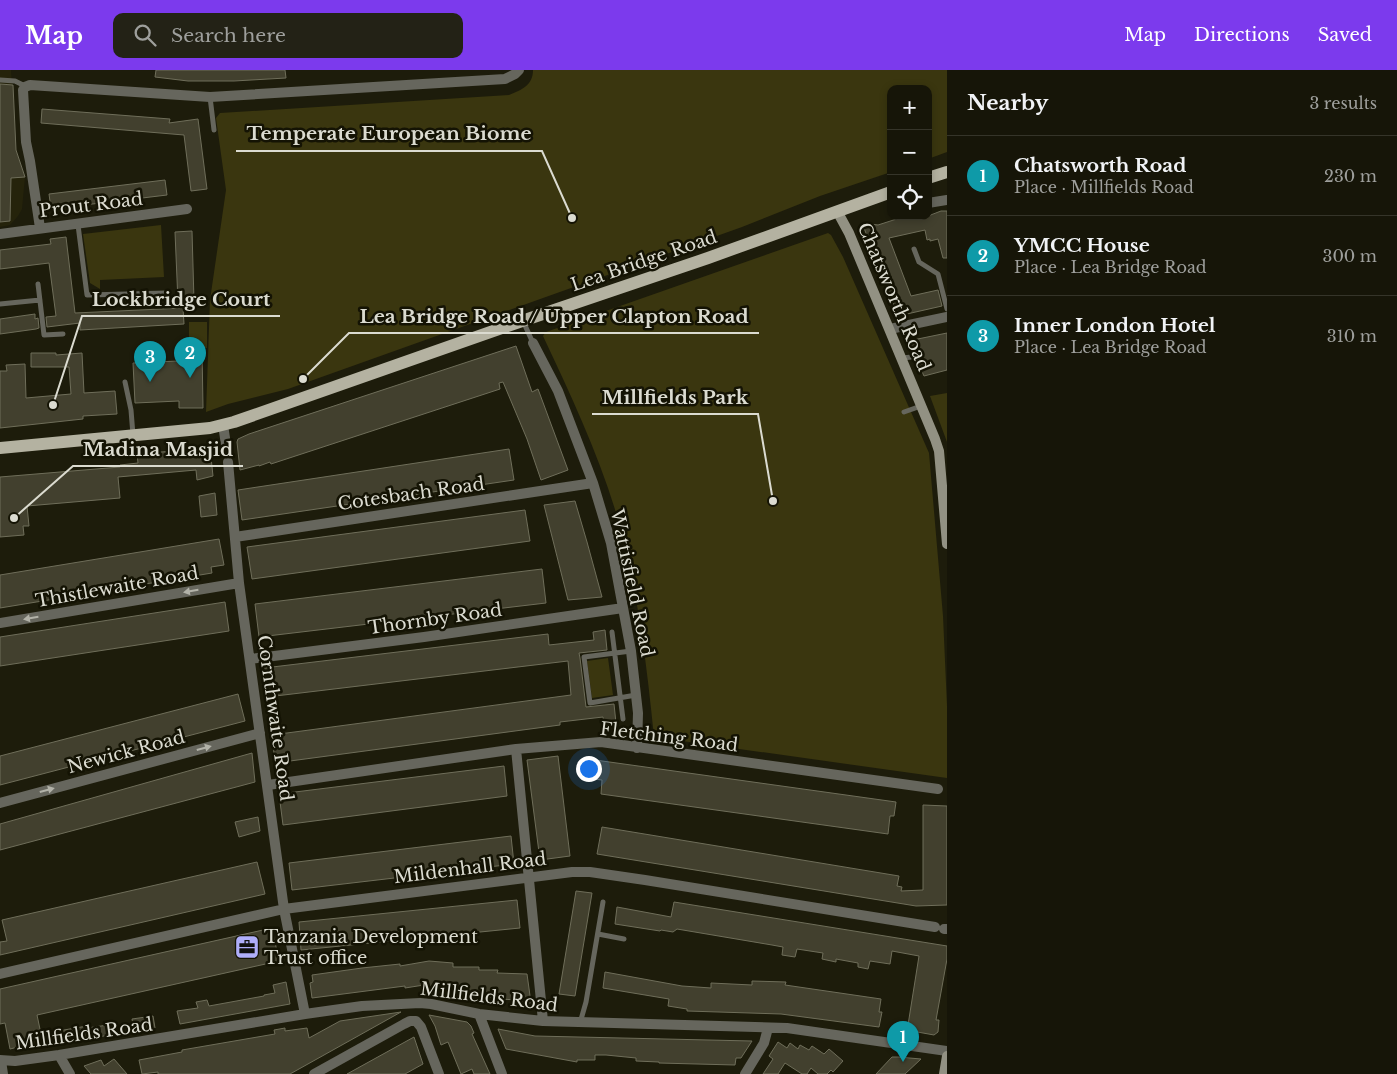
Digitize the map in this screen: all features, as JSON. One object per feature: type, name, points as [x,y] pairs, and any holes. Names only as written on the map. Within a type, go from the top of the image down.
[{"type":"main road","points":[[932,177],[947,172]]},
{"type":"main road","name":"Lea Bridge Road","points":[[0,448],[133,436],[223,425],[708,258],[887,193]]},
{"type":"street","points":[[40,228],[26,142],[23,90],[25,87],[210,97],[506,79],[519,70]]},
{"type":"street","points":[[932,202],[947,200]]},
{"type":"street","name":"Prout Road","points":[[0,234],[187,209]]},
{"type":"street","name":"Chatsworth Road","points":[[837,211],[846,225],[890,329],[907,358],[921,406],[938,451],[947,544]]},
{"type":"street","points":[[890,329],[947,317]]},
{"type":"street","name":"Wattisfield Road","points":[[533,343],[558,392],[593,483],[611,543],[631,651],[638,713],[638,748]]},
{"type":"street","name":"Cornthwaite Road","points":[[223,425],[227,451]]},
{"type":"street","name":"Cornthwaite Road","points":[[228,462],[239,583],[284,908],[305,1014]]},
{"type":"street","name":"Cotesbach Road","points":[[235,537],[593,483]]},
{"type":"street","name":"Thistlewaite Road","points":[[0,623],[239,583]]},
{"type":"street","name":"Thornby Road","points":[[250,659],[424,637],[623,608]]},
{"type":"street","name":"Newick Road","points":[[0,803],[260,733]]},
{"type":"street","name":"Fletching Road","points":[[268,785],[516,749],[601,742],[940,789]]},
{"type":"street","points":[[516,749],[543,1021]]},
{"type":"street","name":"Mildenhall Road","points":[[0,974],[284,908],[530,876],[590,872],[942,928]]},
{"type":"street","name":"Millfields Road","points":[[0,1060],[16,1061],[59,1056],[362,1006],[420,1003],[479,1014],[543,1021],[787,1028],[947,1051]]},
{"type":"street","points":[[479,1014],[502,1074]]},
{"type":"street","points":[[314,1074],[410,1021],[416,1021],[422,1027],[439,1074]]},
{"type":"street","points":[[744,1074],[764,1043],[768,1028]]},
{"type":"street","points":[[59,1056],[70,1074]]},
{"type":"street","points":[[944,1074],[947,1056]]},
{"type":"street","points":[[0,1060],[3,1074]]},
{"type":"lane","points":[[0,80],[15,81],[25,87]]},
{"type":"lane","points":[[210,97],[214,130]]},
{"type":"lane","points":[[78,224],[87,295],[167,293]]},
{"type":"lane","points":[[914,249],[919,262],[938,274],[947,310]]},
{"type":"lane","points":[[38,284],[44,335],[63,334]]},
{"type":"lane","points":[[0,304],[40,300]]},
{"type":"lane","name":"Wattisfield Road","points":[[522,321],[533,343]]},
{"type":"lane","points":[[125,382],[131,410],[133,436]]},
{"type":"lane","points":[[904,412],[921,406]]},
{"type":"lane","name":"Cornthwaite Road","points":[[227,451],[228,462]]},
{"type":"lane","points":[[612,632],[623,719]]},
{"type":"lane","points":[[631,651],[584,658],[590,703],[636,695]]},
{"type":"lane","points":[[580,1023],[586,1002],[603,902]]},
{"type":"lane","points":[[598,934],[624,939]]},
{"type":"shaded area","points":[[0,70],[11,70],[16,150],[25,177],[22,209],[10,225],[0,227]]},
{"type":"shaded area","points":[[533,70],[947,70],[947,152],[932,158],[932,85],[887,85],[887,173],[288,389],[228,404],[206,412],[210,300],[226,190],[216,118],[220,113],[509,95],[526,86],[533,75]]},
{"type":"shaded area","points":[[161,225],[164,277],[100,280],[100,289],[90,283],[83,234]]},
{"type":"shaded area","points":[[828,233],[843,257],[929,453],[943,616],[947,706],[947,778],[654,737],[642,635],[633,584],[615,508],[597,458],[543,336],[546,332]]},
{"type":"shaded area","points":[[189,322],[207,322],[207,348],[189,348]]},
{"type":"shaded area","points":[[947,393],[947,442],[930,396]]},
{"type":"shaded area","points":[[608,658],[613,695],[592,698],[587,661]]},
{"type":"building","points":[[156,70],[285,70],[286,78],[188,81],[155,77]]},
{"type":"building","points":[[0,84],[13,85],[16,150],[25,177],[11,178],[10,221],[0,222]]},
{"type":"building","points":[[42,109],[170,119],[169,123],[198,119],[207,189],[191,191],[184,135],[41,123]]},
{"type":"building","points":[[165,180],[167,195],[51,209],[49,194]]},
{"type":"building","points":[[947,211],[947,258],[943,258],[938,239],[927,240],[925,230],[889,238],[911,296],[938,290],[942,306],[898,316],[864,228],[870,224],[878,225],[894,220],[932,220],[932,214]]},
{"type":"building","points":[[192,231],[194,301],[178,302],[175,232]]},
{"type":"building","points":[[66,237],[75,313],[183,308],[184,324],[80,330],[80,323],[47,327],[46,317],[56,316],[49,263],[0,269],[0,250],[51,244],[50,239]]},
{"type":"building","points":[[35,314],[35,319],[38,318],[39,328],[0,334],[0,319]]},
{"type":"building","points":[[947,333],[947,370],[924,376],[908,341]]},
{"type":"building","points":[[516,346],[532,392],[538,389],[568,470],[541,480],[527,439],[503,382],[499,383],[500,389],[271,464],[270,462],[240,470],[237,442],[238,439],[249,434]]},
{"type":"building","points":[[202,348],[203,408],[179,408],[179,401],[135,403],[133,363],[178,361],[178,349]]},
{"type":"building","points":[[31,353],[56,353],[56,355],[82,353],[84,393],[115,391],[117,414],[83,416],[83,419],[0,428],[0,371],[7,371],[6,365],[25,364],[26,398],[71,394],[69,367],[31,367]]},
{"type":"building","points":[[210,448],[213,476],[197,480],[196,470],[118,477],[120,498],[27,506],[29,526],[23,526],[24,535],[0,537],[0,477],[120,467],[120,465],[138,463],[137,454]]},
{"type":"building","points":[[509,449],[514,480],[242,520],[238,490]]},
{"type":"building","points":[[215,493],[217,515],[201,517],[199,496]]},
{"type":"building","points":[[575,501],[602,597],[568,600],[544,505]]},
{"type":"building","points":[[525,510],[530,541],[252,579],[247,547]]},
{"type":"building","points":[[219,539],[224,565],[211,567],[212,573],[0,608],[0,575]]},
{"type":"building","points":[[542,569],[546,603],[259,637],[255,604]]},
{"type":"building","points":[[225,602],[229,631],[0,666],[0,637]]},
{"type":"building","points":[[605,630],[607,650],[579,653],[586,707],[614,704],[616,723],[604,725],[603,717],[560,722],[560,725],[275,763],[272,735],[571,695],[568,661],[267,697],[264,668],[548,634],[549,645],[594,640],[593,632]]},
{"type":"building","points":[[238,694],[245,721],[0,785],[0,756]]},
{"type":"building","points":[[252,753],[255,782],[0,850],[0,824]]},
{"type":"building","points":[[558,756],[570,856],[540,860],[527,760]]},
{"type":"building","points":[[588,759],[896,802],[894,816],[890,816],[888,834],[601,794],[602,780],[593,779],[594,774],[589,773]]},
{"type":"building","points":[[504,766],[507,796],[283,825],[279,794]]},
{"type":"building","points":[[923,805],[947,806],[947,905],[916,906],[597,854],[602,827],[899,876],[897,886],[902,887],[901,891],[923,890]]},
{"type":"building","points":[[258,817],[260,831],[239,837],[235,822]]},
{"type":"building","points":[[511,836],[514,864],[292,890],[289,863]]},
{"type":"building","points":[[257,862],[265,894],[0,955],[0,942],[7,941],[2,920]]},
{"type":"building","points":[[576,891],[592,893],[575,996],[559,994]]},
{"type":"building","points":[[517,900],[520,928],[301,950],[299,922]]},
{"type":"building","points":[[674,902],[947,946],[947,959],[936,1020],[939,1020],[938,1032],[934,1035],[912,1031],[913,1026],[908,1025],[919,956],[892,951],[890,964],[870,961],[868,969],[858,967],[858,963],[836,959],[836,962],[822,959],[823,953],[797,949],[795,957],[782,955],[783,947],[677,929],[673,932],[660,931],[615,924],[617,907],[671,917]]},
{"type":"building","points":[[272,928],[279,961],[37,1015],[41,1034],[87,1026],[87,1028],[108,1025],[110,1035],[22,1049],[22,1046],[10,1049],[5,1023],[0,1024],[0,989]]},
{"type":"building","points":[[429,961],[453,963],[453,967],[479,967],[479,970],[498,970],[497,973],[527,974],[531,1003],[518,1003],[518,1000],[499,999],[500,997],[480,997],[480,994],[424,988],[424,985],[312,998],[310,983],[313,982],[312,975],[400,964],[400,966]]},
{"type":"building","points":[[605,972],[682,986],[711,988],[711,983],[752,985],[752,981],[786,982],[785,985],[881,999],[879,1012],[882,1012],[879,1027],[781,1014],[687,1011],[687,1009],[668,1006],[669,999],[603,988]]},
{"type":"building","points":[[286,982],[290,1004],[180,1024],[177,1011],[198,1008],[196,1002],[207,1000],[209,1006],[264,996],[275,993],[273,985]]},
{"type":"building","points":[[401,1012],[290,1074],[158,1074],[158,1072],[142,1074],[139,1060],[182,1052],[182,1050],[275,1034],[274,1030],[285,1028],[285,1031],[307,1028],[309,1038],[340,1021]]},
{"type":"building","points":[[429,1015],[467,1022],[471,1026],[474,1033],[472,1034],[490,1074],[474,1074],[472,1069],[461,1074],[448,1042],[441,1045]]},
{"type":"building","points":[[153,1016],[155,1028],[134,1031],[132,1019]]},
{"type":"building","points":[[498,1029],[535,1036],[752,1041],[741,1058],[736,1058],[735,1065],[659,1063],[636,1061],[636,1058],[606,1055],[595,1055],[595,1060],[577,1060],[577,1062],[506,1049]]},
{"type":"building","points":[[414,1037],[423,1064],[405,1074],[347,1074]]},
{"type":"building","points":[[778,1042],[787,1048],[790,1043],[798,1049],[800,1045],[809,1050],[812,1046],[824,1054],[829,1049],[843,1061],[833,1072],[831,1070],[827,1074],[818,1074],[811,1068],[807,1074],[802,1074],[785,1063],[778,1074],[763,1074],[773,1059],[769,1056]]},
{"type":"building","points":[[892,1057],[921,1059],[905,1074],[876,1074]]},
{"type":"building","points":[[114,1059],[127,1074],[91,1074],[84,1066],[101,1060],[104,1066]]},
{"type":"place","name":"Temperate European Biome","points":[[572,218]]},
{"type":"place","name":"YMCC House","points":[[190,378]]},
{"type":"place","name":"Lea Bridge Road / Upper Clapton Road","points":[[303,379]]},
{"type":"place","name":"Inner London Hotel","points":[[150,382]]},
{"type":"place","name":"Lockbridge Court","points":[[53,405]]},
{"type":"place","name":"Millfields Park","points":[[773,501]]},
{"type":"place","name":"Madina Masjid","points":[[14,518]]},
{"type":"place","name":"Tanzania Development Trust office","points":[[247,947]]},
{"type":"place","name":"Chatsworth Road","points":[[903,1062]]}]
